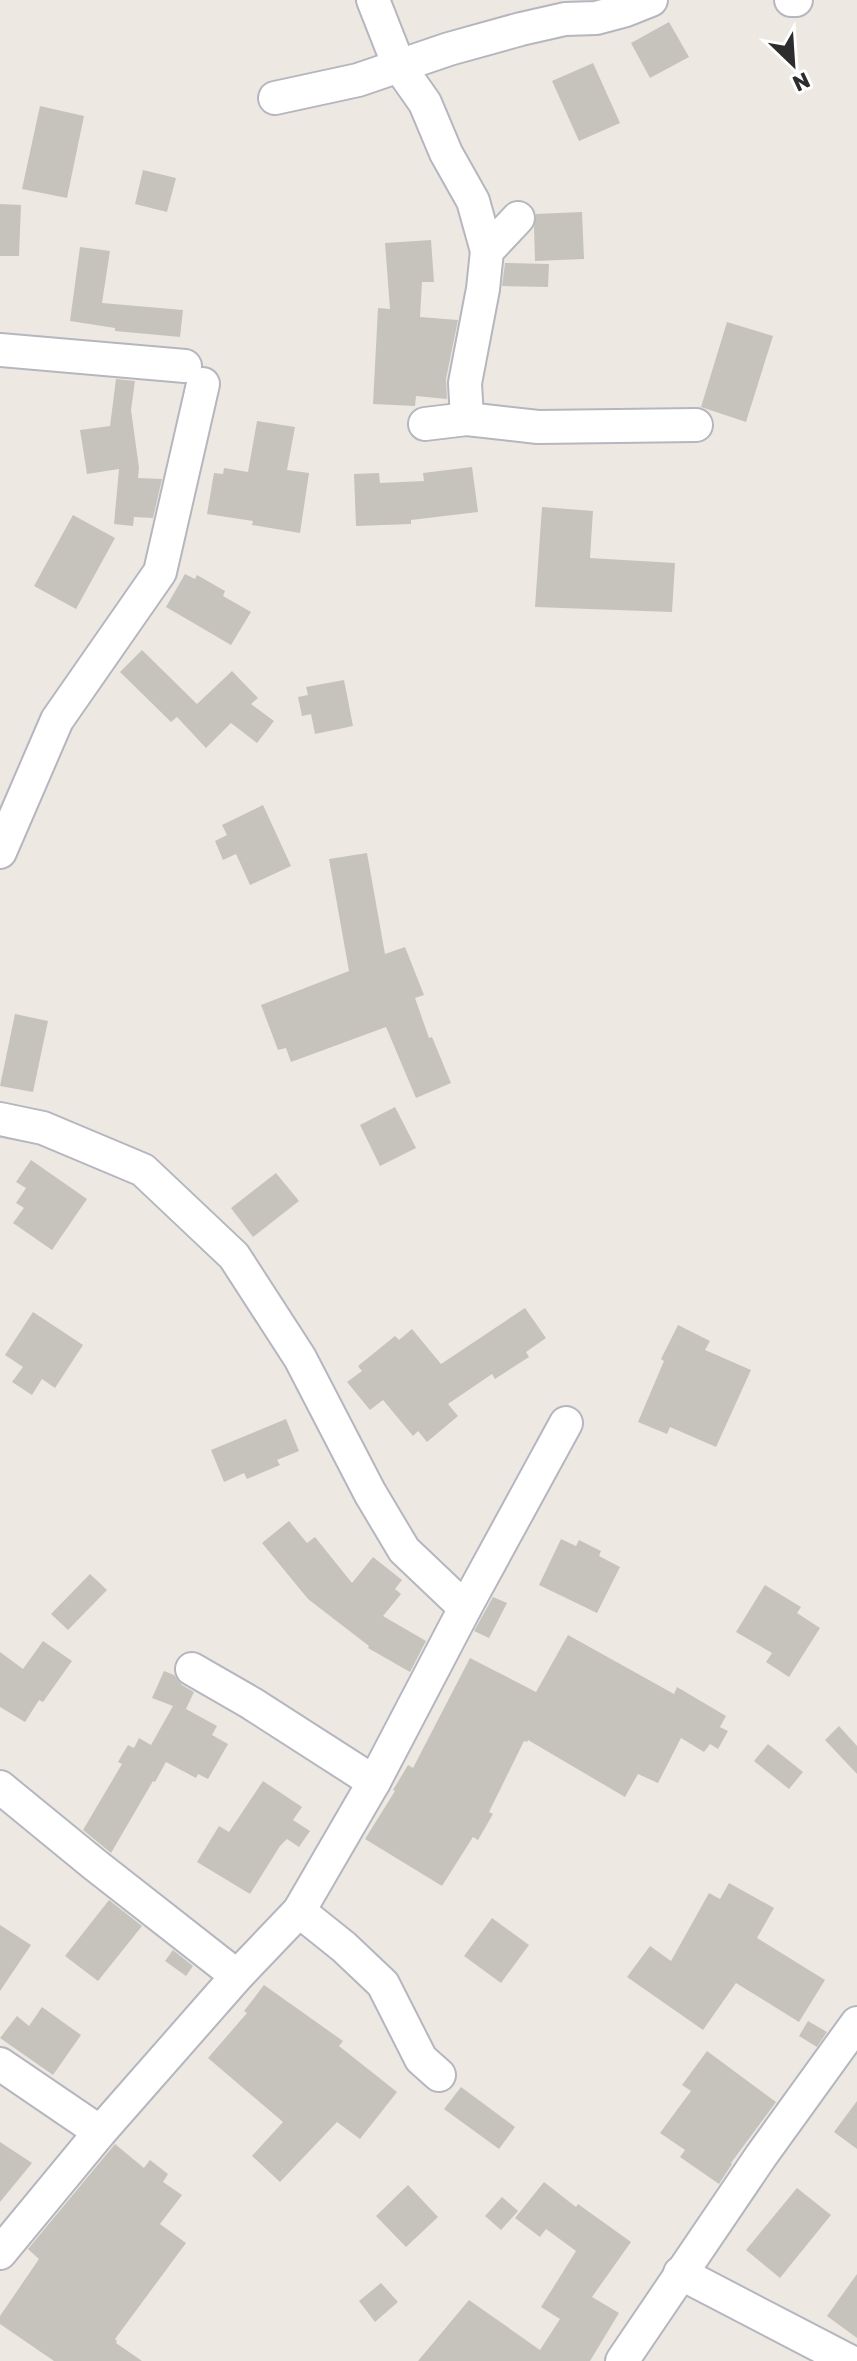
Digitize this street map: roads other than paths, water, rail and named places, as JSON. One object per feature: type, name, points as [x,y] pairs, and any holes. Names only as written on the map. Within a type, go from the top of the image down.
[{"type":"street","points":[[373,0],[399,66],[425,103],[446,153],[473,201],[487,251],[465,383],[467,419]]},
{"type":"street","points":[[275,98],[358,80],[449,49],[521,29],[565,19],[596,18],[651,0]]},
{"type":"street","points":[[487,251],[518,218]]},
{"type":"street","points":[[0,350],[194,375],[160,572],[57,720],[0,852]]},
{"type":"street","points":[[425,424],[467,419],[538,427],[696,425]]},
{"type":"street","points":[[0,1119],[43,1128],[143,1170],[234,1256],[300,1358],[370,1493],[404,1550],[465,1608]]},
{"type":"street","points":[[0,2253],[100,2132],[237,1976],[299,1911],[374,1782],[566,1423]]},
{"type":"street","points":[[192,1669],[374,1782]]},
{"type":"street","points":[[0,1787],[237,1976]]},
{"type":"street","points":[[299,1911],[383,1984],[421,2059],[439,2075]]},
{"type":"street","points":[[622,2361],[680,2273],[857,2023]]},
{"type":"street","points":[[0,2064],[100,2132]]},
{"type":"street","points":[[680,2273],[849,2361]]}]
